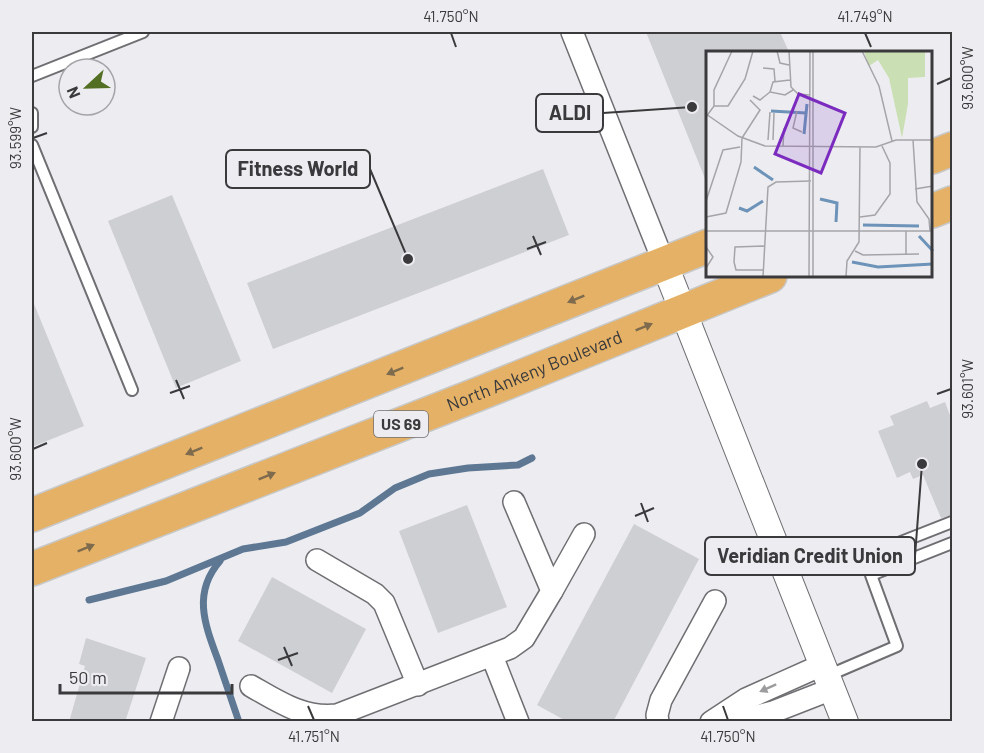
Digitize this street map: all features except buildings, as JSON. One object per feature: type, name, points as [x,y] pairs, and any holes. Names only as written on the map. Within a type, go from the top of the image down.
[{"type":"main road","points":[[933,157],[952,149]]},
{"type":"main road","points":[[933,211],[952,203]]},
{"type":"main road","points":[[32,515],[706,247]]},
{"type":"main road","name":"North Ankeny Boulevard","points":[[32,569],[765,278]]},
{"type":"street","points":[[572,32],[845,722]]},
{"type":"street","points":[[514,502],[552,591]]},
{"type":"street","points":[[251,686],[305,714],[325,717],[350,712],[510,648],[524,638],[584,534]]},
{"type":"street","points":[[317,560],[375,594],[384,603],[418,685]]},
{"type":"street","points":[[658,722],[657,715],[661,700],[715,601]]},
{"type":"street","points":[[492,656],[518,722]]},
{"type":"street","points":[[161,722],[179,668]]},
{"type":"street","points":[[711,722],[746,699],[827,677]]},
{"type":"street","points":[[732,722],[773,712],[827,677]]},
{"type":"lane","points":[[32,75],[143,32]]},
{"type":"lane","points":[[32,113],[32,127]]},
{"type":"lane","points":[[32,145],[132,390]]},
{"type":"lane","points":[[863,557],[952,522]]},
{"type":"lane","points":[[827,677],[897,646],[871,575],[952,543]]},
{"type":"waterway","points":[[89,600],[166,581],[243,549],[286,542],[360,513],[395,488],[429,474],[468,468],[518,465],[532,458]]},
{"type":"waterway","points":[[220,561],[206,585],[204,609],[209,634],[239,722]]},
{"type":"place","name":"ALDI","points":[[692,107]]},
{"type":"place","name":"Fitness World","points":[[408,259]]},
{"type":"place","name":"Veridian Credit Union","points":[[922,464]]}]
